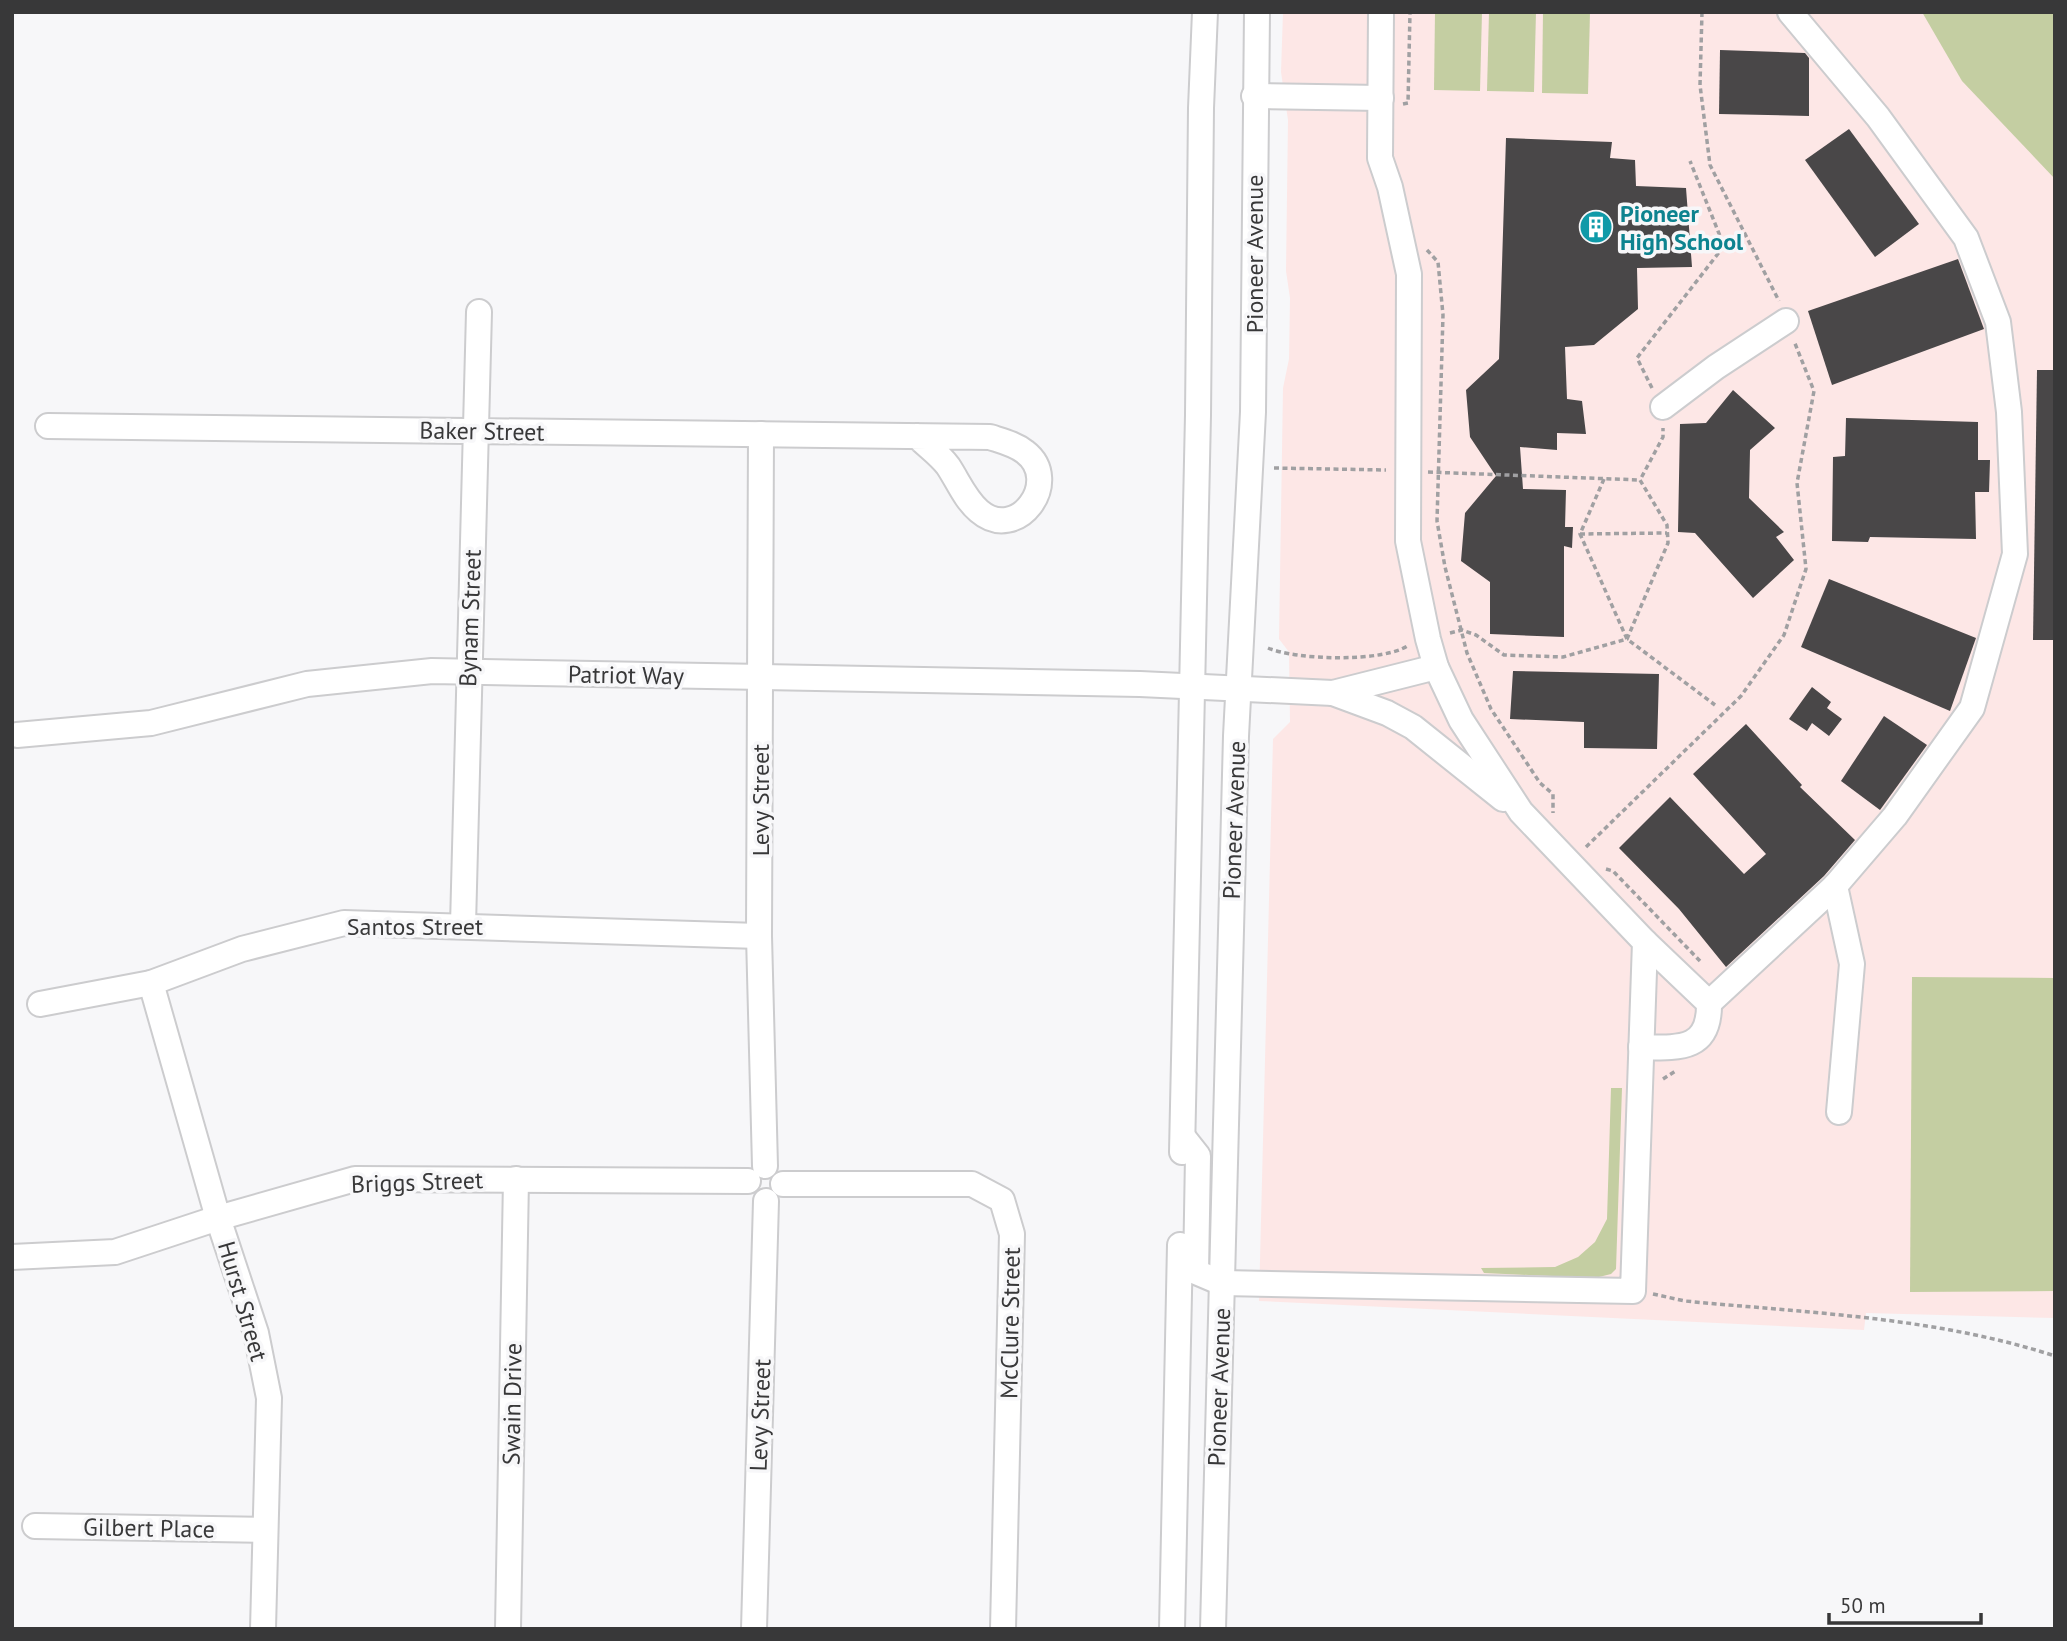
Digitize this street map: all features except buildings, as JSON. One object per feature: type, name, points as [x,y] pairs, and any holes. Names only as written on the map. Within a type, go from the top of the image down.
[{"type":"street","name":"Pioneer Avenue","points":[[1172,1629],[1205,12]]},
{"type":"street","name":"Pioneer Avenue","points":[[1213,1629],[1227,1027],[1253,412],[1256,12]]},
{"type":"street","points":[[1381,12],[1380,158],[1390,187],[1409,274],[1393,470],[1408,541],[1415,640],[1436,667],[1481,756],[1521,812],[1645,942],[1716,995]]},
{"type":"street","points":[[1641,1047],[1679,1048],[1698,1040],[1709,1023],[1716,995],[1835,886],[1895,816],[1972,708],[2015,554],[2009,412],[1998,323],[1966,238],[1878,117],[1790,12]]},
{"type":"street","points":[[1254,96],[1381,98]]},
{"type":"street","name":"Bynam Street","points":[[463,925],[479,312]]},
{"type":"street","points":[[1662,407],[1786,321]]},
{"type":"street","name":"Baker Street","points":[[48,426],[761,434],[917,436],[990,437],[1028,453],[1039,471],[1039,490],[1032,507],[1016,518],[997,520],[980,512],[962,491],[946,464],[917,436]]},
{"type":"street","name":"Levy Street","points":[[756,1174],[761,434]]},
{"type":"street","points":[[1333,693],[1436,667]]},
{"type":"street","name":"Patriot Way","points":[[14,735],[151,723],[307,684],[432,671],[1193,686],[1333,693]]},
{"type":"street","points":[[1333,693],[1387,713],[1413,727],[1521,812]]},
{"type":"street","points":[[1835,886],[1852,964],[1839,1112]]},
{"type":"street","name":"Santos Street","points":[[40,1004],[150,983],[242,949],[344,923],[759,936]]},
{"type":"street","points":[[1183,1137],[1198,1156],[1196,1272],[1222,1283],[1633,1291],[1645,942]]},
{"type":"street","name":"Hurst Street","points":[[150,983],[218,1218],[256,1333],[269,1398],[263,1629]]},
{"type":"street","points":[[756,1174],[779,1173],[775,1193]]},
{"type":"street","name":"Briggs Street","points":[[12,1257],[115,1252],[218,1218],[355,1179],[756,1174]]},
{"type":"street","name":"Swain Drive","points":[[508,1629],[516,1179]]},
{"type":"street","name":"McClure Street","points":[[775,1193],[972,1184],[1002,1200],[1012,1234],[1003,1629]]},
{"type":"street","name":"Levy Street","points":[[754,1629],[775,1193]]},
{"type":"street","name":"Gilbert Place","points":[[35,1526],[264,1530]]},
{"type":"path","points":[[1408,103],[1410,12]]},
{"type":"path","points":[[1569,863],[1741,696],[1784,635],[1806,569],[1797,483],[1814,391],[1786,321],[1710,165],[1700,85],[1702,12]]},
{"type":"path","points":[[1640,480],[1662,437],[1662,407],[1637,358],[1724,246],[1690,161]]},
{"type":"path","points":[[1425,248],[1438,262],[1443,315],[1437,521],[1445,567],[1467,653],[1491,709],[1541,783],[1553,793],[1553,821]]},
{"type":"path","points":[[1274,468],[1640,480]]},
{"type":"path","points":[[1604,480],[1580,534],[1627,639],[1715,705]]},
{"type":"path","points":[[1627,639],[1668,543],[1667,525],[1640,480]]},
{"type":"path","points":[[1580,534],[1667,533]]},
{"type":"path","points":[[1268,648],[1284,655],[1376,656],[1415,640],[1462,630],[1476,635],[1504,655],[1563,657],[1627,639]]},
{"type":"path","points":[[1603,869],[1613,871],[1716,995]]},
{"type":"path","points":[[1656,1086],[1679,1069]]},
{"type":"path","points":[[1633,1291],[1685,1301],[1941,1326],[2007,1341],[2055,1356]]},
{"type":"shaded area","name":"Pioneer High School","points":[[1283,12],[2055,12],[2055,1318],[1866,1313],[1864,1330],[1259,1301],[1273,739],[1290,722],[1289,652],[1279,639],[1283,388],[1289,359],[1290,298],[1286,271],[1288,120],[1281,72]]},
{"type":"green space","points":[[1435,12],[1482,12],[1480,91],[1434,90]]},
{"type":"green space","points":[[1489,12],[1536,12],[1534,92],[1487,91]]},
{"type":"green space","points":[[1543,12],[1590,12],[1588,94],[1542,93]]},
{"type":"green space","points":[[1922,12],[2055,12],[2055,179],[1962,81]]},
{"type":"green space","points":[[1912,977],[2055,978],[2055,1291],[1910,1292]]},
{"type":"green space","points":[[1611,1088],[1622,1088],[1616,1269],[1611,1274],[1595,1278],[1484,1273],[1481,1268],[1555,1267],[1578,1257],[1595,1242],[1607,1219]]},
{"type":"place","name":"Pioneer High School","points":[[1596,227]]}]
